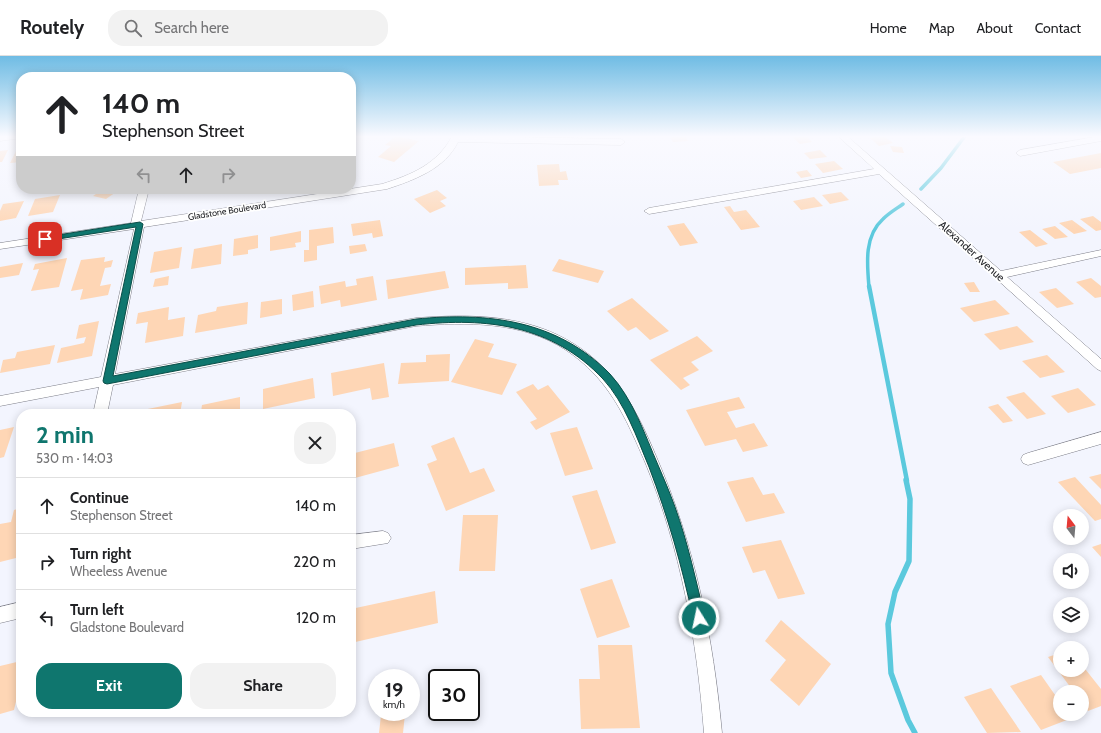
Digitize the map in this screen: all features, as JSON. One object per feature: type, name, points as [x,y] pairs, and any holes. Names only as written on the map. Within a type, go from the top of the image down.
[{"type":"street","name":"Gladstone Boulevard","points":[[356,191],[384,187],[420,173],[428,168]]},
{"type":"street","name":"Alexander Avenue","points":[[878,168],[1101,366]]},
{"type":"street","points":[[648,211],[881,170]]},
{"type":"street","points":[[101,409],[143,194]]},
{"type":"street","name":"Gladstone Boulevard","points":[[0,246],[338,194]]},
{"type":"street","points":[[998,275],[1101,254]]},
{"type":"street","points":[[0,401],[416,322],[446,319],[488,320],[514,324],[540,332],[562,343],[589,360],[607,377],[629,411],[658,476],[674,521],[696,604],[706,661],[713,733]]},
{"type":"street","points":[[1028,459],[1101,438]]},
{"type":"street","points":[[356,541],[383,538]]},
{"type":"street","points":[[0,615],[16,611]]},
{"type":"building","points":[[537,168],[559,168],[560,172],[566,171],[568,180],[558,180],[559,185],[539,186]]},
{"type":"building","points":[[818,168],[841,168],[843,169],[823,173]]},
{"type":"building","points":[[1061,168],[1101,168],[1101,168],[1070,174]]},
{"type":"building","points":[[807,170],[812,176],[801,178],[796,172]]},
{"type":"building","points":[[437,190],[447,198],[440,201],[446,206],[430,213],[414,199]]},
{"type":"building","points":[[841,192],[849,200],[830,204],[822,195]]},
{"type":"building","points":[[96,194],[113,194],[106,199],[93,196]]},
{"type":"building","points":[[60,195],[53,212],[28,216],[35,199]]},
{"type":"building","points":[[814,197],[823,206],[801,210],[793,201]]},
{"type":"building","points":[[24,201],[16,218],[0,221],[0,211],[3,204]]},
{"type":"building","points":[[730,206],[734,212],[746,210],[760,227],[741,230],[724,207]]},
{"type":"building","points":[[1093,216],[1101,222],[1101,230],[1096,231],[1080,219]]},
{"type":"building","points":[[380,220],[383,236],[373,238],[372,233],[353,236],[351,224]]},
{"type":"building","points":[[1072,220],[1087,231],[1074,234],[1059,223]]},
{"type":"building","points":[[684,223],[698,243],[680,246],[667,226]]},
{"type":"building","points":[[1055,226],[1068,237],[1055,239],[1042,229]]},
{"type":"building","points":[[333,227],[334,243],[317,246],[317,260],[304,262],[304,250],[309,250],[309,230]]},
{"type":"building","points":[[1030,230],[1048,244],[1036,247],[1019,232]]},
{"type":"building","points":[[301,231],[301,242],[295,243],[296,247],[270,251],[270,237]]},
{"type":"building","points":[[258,235],[258,248],[248,250],[248,254],[233,256],[234,239]]},
{"type":"building","points":[[222,244],[221,264],[191,269],[194,249]]},
{"type":"building","points":[[365,244],[367,251],[350,254],[349,246]]},
{"type":"building","points":[[182,247],[179,268],[150,273],[154,252]]},
{"type":"building","points":[[105,257],[104,262],[113,260],[111,267],[105,268],[100,286],[111,284],[108,295],[80,300],[83,289],[71,291],[81,260]]},
{"type":"building","points":[[67,258],[59,287],[31,291],[39,269],[33,270],[35,264]]},
{"type":"building","points":[[559,259],[604,271],[598,283],[552,271]]},
{"type":"building","points":[[23,263],[19,275],[0,278],[0,267]]},
{"type":"building","points":[[526,265],[528,288],[508,289],[508,283],[465,285],[465,268]]},
{"type":"building","points":[[445,271],[449,288],[388,299],[386,280]]},
{"type":"building","points":[[169,276],[168,285],[153,287],[155,279]]},
{"type":"building","points":[[373,276],[377,300],[341,307],[340,300],[321,304],[319,286],[345,281],[346,287],[357,285],[356,279]]},
{"type":"building","points":[[1091,278],[1101,286],[1101,297],[1095,298],[1076,282]]},
{"type":"building","points":[[974,282],[980,292],[970,292],[964,283]]},
{"type":"building","points":[[1056,288],[1074,304],[1057,308],[1039,292]]},
{"type":"building","points":[[313,291],[314,307],[293,311],[292,295]]},
{"type":"building","points":[[632,298],[669,331],[650,340],[636,327],[628,331],[607,311]]},
{"type":"building","points":[[282,299],[282,314],[260,318],[261,302]]},
{"type":"building","points":[[995,300],[1010,314],[974,322],[960,308]]},
{"type":"building","points":[[248,302],[247,324],[195,333],[198,315],[216,311],[217,307]]},
{"type":"building","points":[[169,307],[168,320],[185,317],[183,336],[145,343],[148,322],[136,324],[138,313]]},
{"type":"building","points":[[99,321],[92,356],[57,363],[61,348],[84,343],[86,337],[76,339],[79,325]]},
{"type":"building","points":[[1017,326],[1034,342],[1000,350],[984,334]]},
{"type":"building","points":[[697,336],[713,351],[691,362],[699,370],[683,378],[690,385],[681,390],[650,360]]},
{"type":"building","points":[[475,339],[494,344],[488,357],[517,364],[502,395],[451,382]]},
{"type":"building","points":[[55,345],[50,364],[0,373],[3,360],[15,358],[17,352]]},
{"type":"building","points":[[450,354],[449,381],[398,384],[401,363],[426,362],[426,355]]},
{"type":"building","points":[[1047,355],[1065,372],[1040,378],[1022,361]]},
{"type":"building","points":[[384,363],[389,397],[372,400],[370,388],[333,396],[331,373]]},
{"type":"building","points":[[313,378],[315,398],[263,409],[263,389]]},
{"type":"building","points":[[533,384],[538,390],[548,385],[570,412],[536,430],[530,422],[537,419],[516,392]]},
{"type":"building","points":[[1078,388],[1096,405],[1068,413],[1051,396]]},
{"type":"building","points":[[1024,392],[1046,414],[1027,419],[1006,397]]},
{"type":"building","points":[[240,397],[240,409],[201,409],[202,405]]},
{"type":"building","points":[[739,397],[745,408],[727,412],[736,428],[754,423],[768,446],[743,452],[736,439],[705,446],[686,410]]},
{"type":"building","points":[[182,402],[181,409],[148,409]]},
{"type":"building","points":[[998,404],[1013,421],[1003,423],[988,407]]},
{"type":"building","points":[[14,427],[4,457],[0,458],[0,430]]},
{"type":"building","points":[[577,427],[593,469],[565,476],[550,433]]},
{"type":"building","points":[[454,437],[470,473],[484,468],[495,491],[446,511],[427,464],[437,460],[431,446]]},
{"type":"building","points":[[394,443],[399,466],[356,478],[356,453]]},
{"type":"building","points":[[1101,474],[1101,489],[1089,477]]},
{"type":"building","points":[[753,477],[763,495],[774,493],[785,513],[746,522],[727,482]]},
{"type":"building","points":[[1075,477],[1101,505],[1101,519],[1095,521],[1089,515],[1089,509],[1084,509],[1058,482]]},
{"type":"building","points":[[597,490],[616,543],[591,550],[572,496]]},
{"type":"building","points":[[16,509],[16,558],[0,562],[0,524],[11,522],[14,510]]},
{"type":"building","points":[[463,515],[498,515],[495,571],[459,571]]},
{"type":"building","points":[[781,540],[805,594],[778,599],[765,570],[753,573],[742,547]]},
{"type":"building","points":[[1101,544],[1101,557],[1092,547]]},
{"type":"building","points":[[612,579],[630,627],[597,638],[580,589]]},
{"type":"building","points":[[435,591],[438,623],[356,642],[356,608]]},
{"type":"building","points":[[781,620],[831,664],[799,706],[770,680],[786,660],[765,641]]},
{"type":"building","points":[[598,645],[632,645],[640,728],[581,729],[579,679],[600,679]]},
{"type":"building","points":[[1053,655],[1053,664],[1048,657]]},
{"type":"building","points":[[16,662],[16,701],[14,710],[0,714],[0,666]]},
{"type":"building","points":[[1089,674],[1101,689],[1101,706],[1089,711],[1089,685],[1069,685],[1063,677],[1089,677]]},
{"type":"building","points":[[1041,675],[1053,692],[1053,721],[1064,721],[1041,730],[1010,686]]},
{"type":"building","points":[[991,688],[1021,732],[987,733],[964,697]]},
{"type":"building","points":[[380,721],[404,721],[403,733],[379,733]]},
{"type":"waterway","points":[[921,189],[941,168]]},
{"type":"waterway","points":[[869,287],[868,251],[873,234],[883,219],[903,204]]},
{"type":"waterway","points":[[869,286],[907,481]]},
{"type":"waterway","points":[[906,480],[910,499],[909,561],[895,592],[888,624],[891,673],[908,720],[915,733]]},
{"type":"route","points":[[45,239],[140,224],[107,381],[416,322],[461,318],[514,324],[540,332],[579,352],[607,377],[620,395],[647,450],[670,507],[688,571],[699,618]]}]
